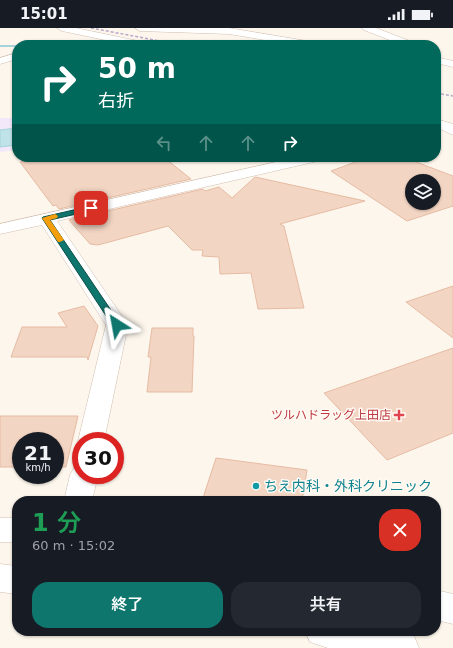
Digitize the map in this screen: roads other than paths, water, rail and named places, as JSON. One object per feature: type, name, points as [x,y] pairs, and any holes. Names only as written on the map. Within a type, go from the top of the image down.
[{"type":"street","points":[[62,28],[118,40]]},
{"type":"street","points":[[140,28],[229,32],[282,40]]},
{"type":"street","points":[[271,28],[300,40]]},
{"type":"street","points":[[367,28],[398,40]]},
{"type":"street","points":[[80,40],[114,30]]},
{"type":"street","points":[[0,60],[12,57]]},
{"type":"street","points":[[441,61],[453,64]]},
{"type":"street","points":[[0,229],[296,162]]},
{"type":"street","points":[[46,218],[117,325],[94,432]]},
{"type":"street","points":[[79,496],[82,484]]},
{"type":"street","points":[[0,530],[12,530]]},
{"type":"street","points":[[0,578],[12,579]]},
{"type":"street","points":[[441,606],[453,609]]},
{"type":"street","points":[[346,636],[402,648]]},
{"type":"water","points":[[12,129],[12,146],[0,147],[0,130]]},
{"type":"waterway","points":[[0,46],[12,46]]},
{"type":"railway","points":[[91,28],[155,40]]},
{"type":"railway","points":[[441,94],[453,96]]},
{"type":"place","name":"ツルハドラッグ上田店","points":[[399,415]]},
{"type":"place","name":"ちえ内科・外科クリニック","points":[[256,486]]}]
